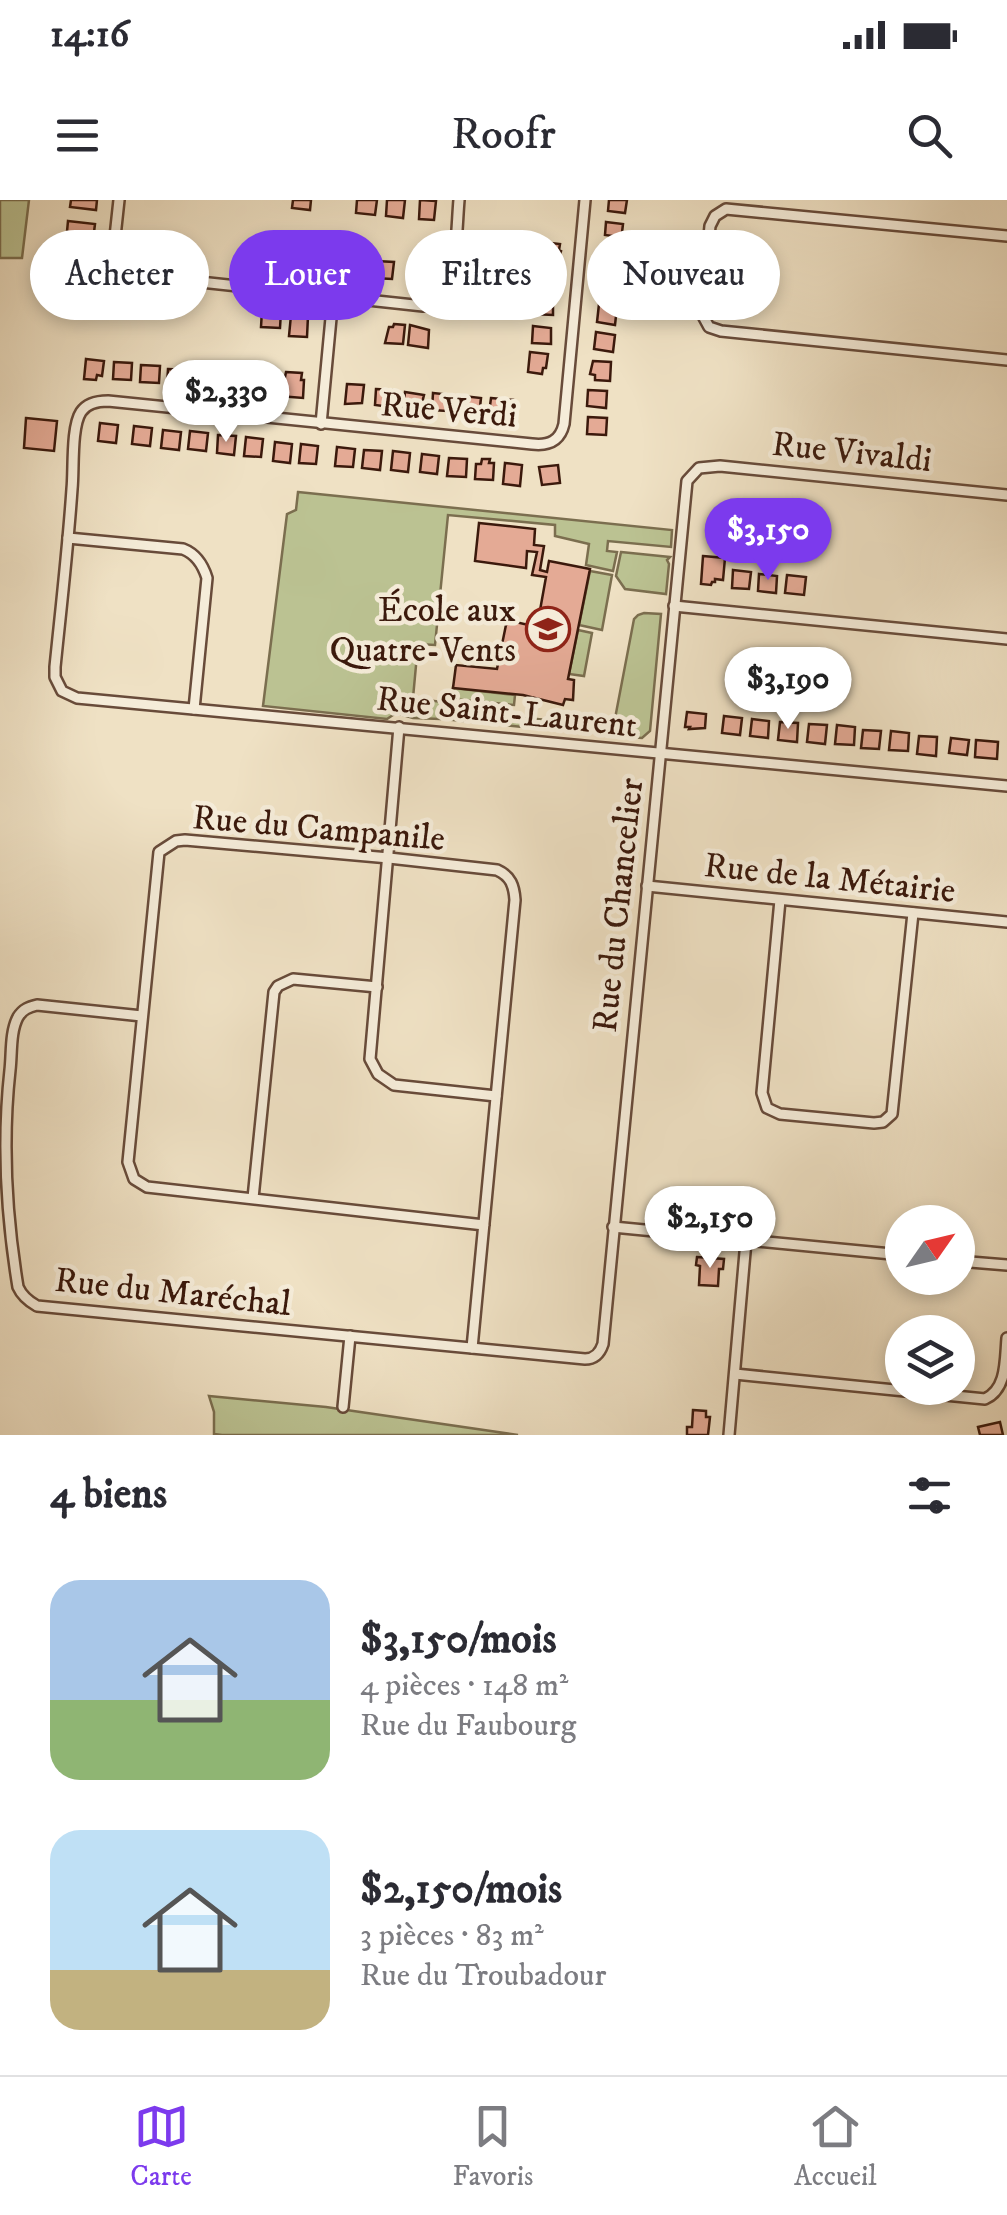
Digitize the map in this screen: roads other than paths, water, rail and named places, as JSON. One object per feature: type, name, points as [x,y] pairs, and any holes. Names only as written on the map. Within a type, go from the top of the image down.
[{"type":"street","points":[[119,200],[113,255],[118,268],[126,274],[229,285]]},
{"type":"street","points":[[385,302],[423,306],[438,303],[448,293],[458,200]]},
{"type":"street","name":"Rue Verdi","points":[[62,692],[55,677],[78,419],[84,408],[108,401],[541,445],[552,442],[564,424],[585,200]]},
{"type":"street","points":[[1007,236],[726,210],[715,216],[710,226],[702,307],[710,327],[721,331],[1007,360]]},
{"type":"street","points":[[321,424],[332,320]]},
{"type":"street","name":"Rue Vivaldi","points":[[692,472],[704,466],[720,466],[1007,495]]},
{"type":"street","name":"Rue du Chancelier","points":[[602,1344],[685,487],[692,472]]},
{"type":"street","points":[[68,538],[183,549],[199,561],[206,578],[194,708]]},
{"type":"street","points":[[674,606],[1007,639]]},
{"type":"street","name":"Rue Saint-Laurent","points":[[62,692],[78,698],[1007,786]]},
{"type":"street","points":[[399,728],[370,1059],[378,1074],[394,1085],[496,1096]]},
{"type":"street","name":"Rue du Campanile","points":[[472,1348],[484,1225],[515,900],[514,888],[505,874],[497,870],[389,858],[184,840],[159,852],[128,1162],[134,1179],[147,1188],[484,1225]]},
{"type":"street","name":"Rue de la Métairie","points":[[647,886],[1007,922]]},
{"type":"street","points":[[780,900],[762,1092],[767,1108],[783,1115],[874,1124],[892,1114],[914,913]]},
{"type":"street","points":[[253,1198],[274,992],[293,979],[377,987]]},
{"type":"street","name":"Rue du Maréchal","points":[[142,1016],[38,1005],[22,1011],[17,1018],[6,1097],[5,1173],[16,1277],[22,1295],[37,1306],[589,1359],[600,1352],[602,1344]]},
{"type":"street","points":[[613,1227],[885,1254]]},
{"type":"street","points":[[728,1435],[746,1241]]},
{"type":"street","points":[[975,1262],[1007,1265]]},
{"type":"street","points":[[343,1407],[350,1336]]},
{"type":"street","points":[[734,1374],[986,1399],[996,1394],[1002,1384],[1007,1338]]},
{"type":"place","name":"École aux Quatre-Vents","points":[[548,629]]}]
